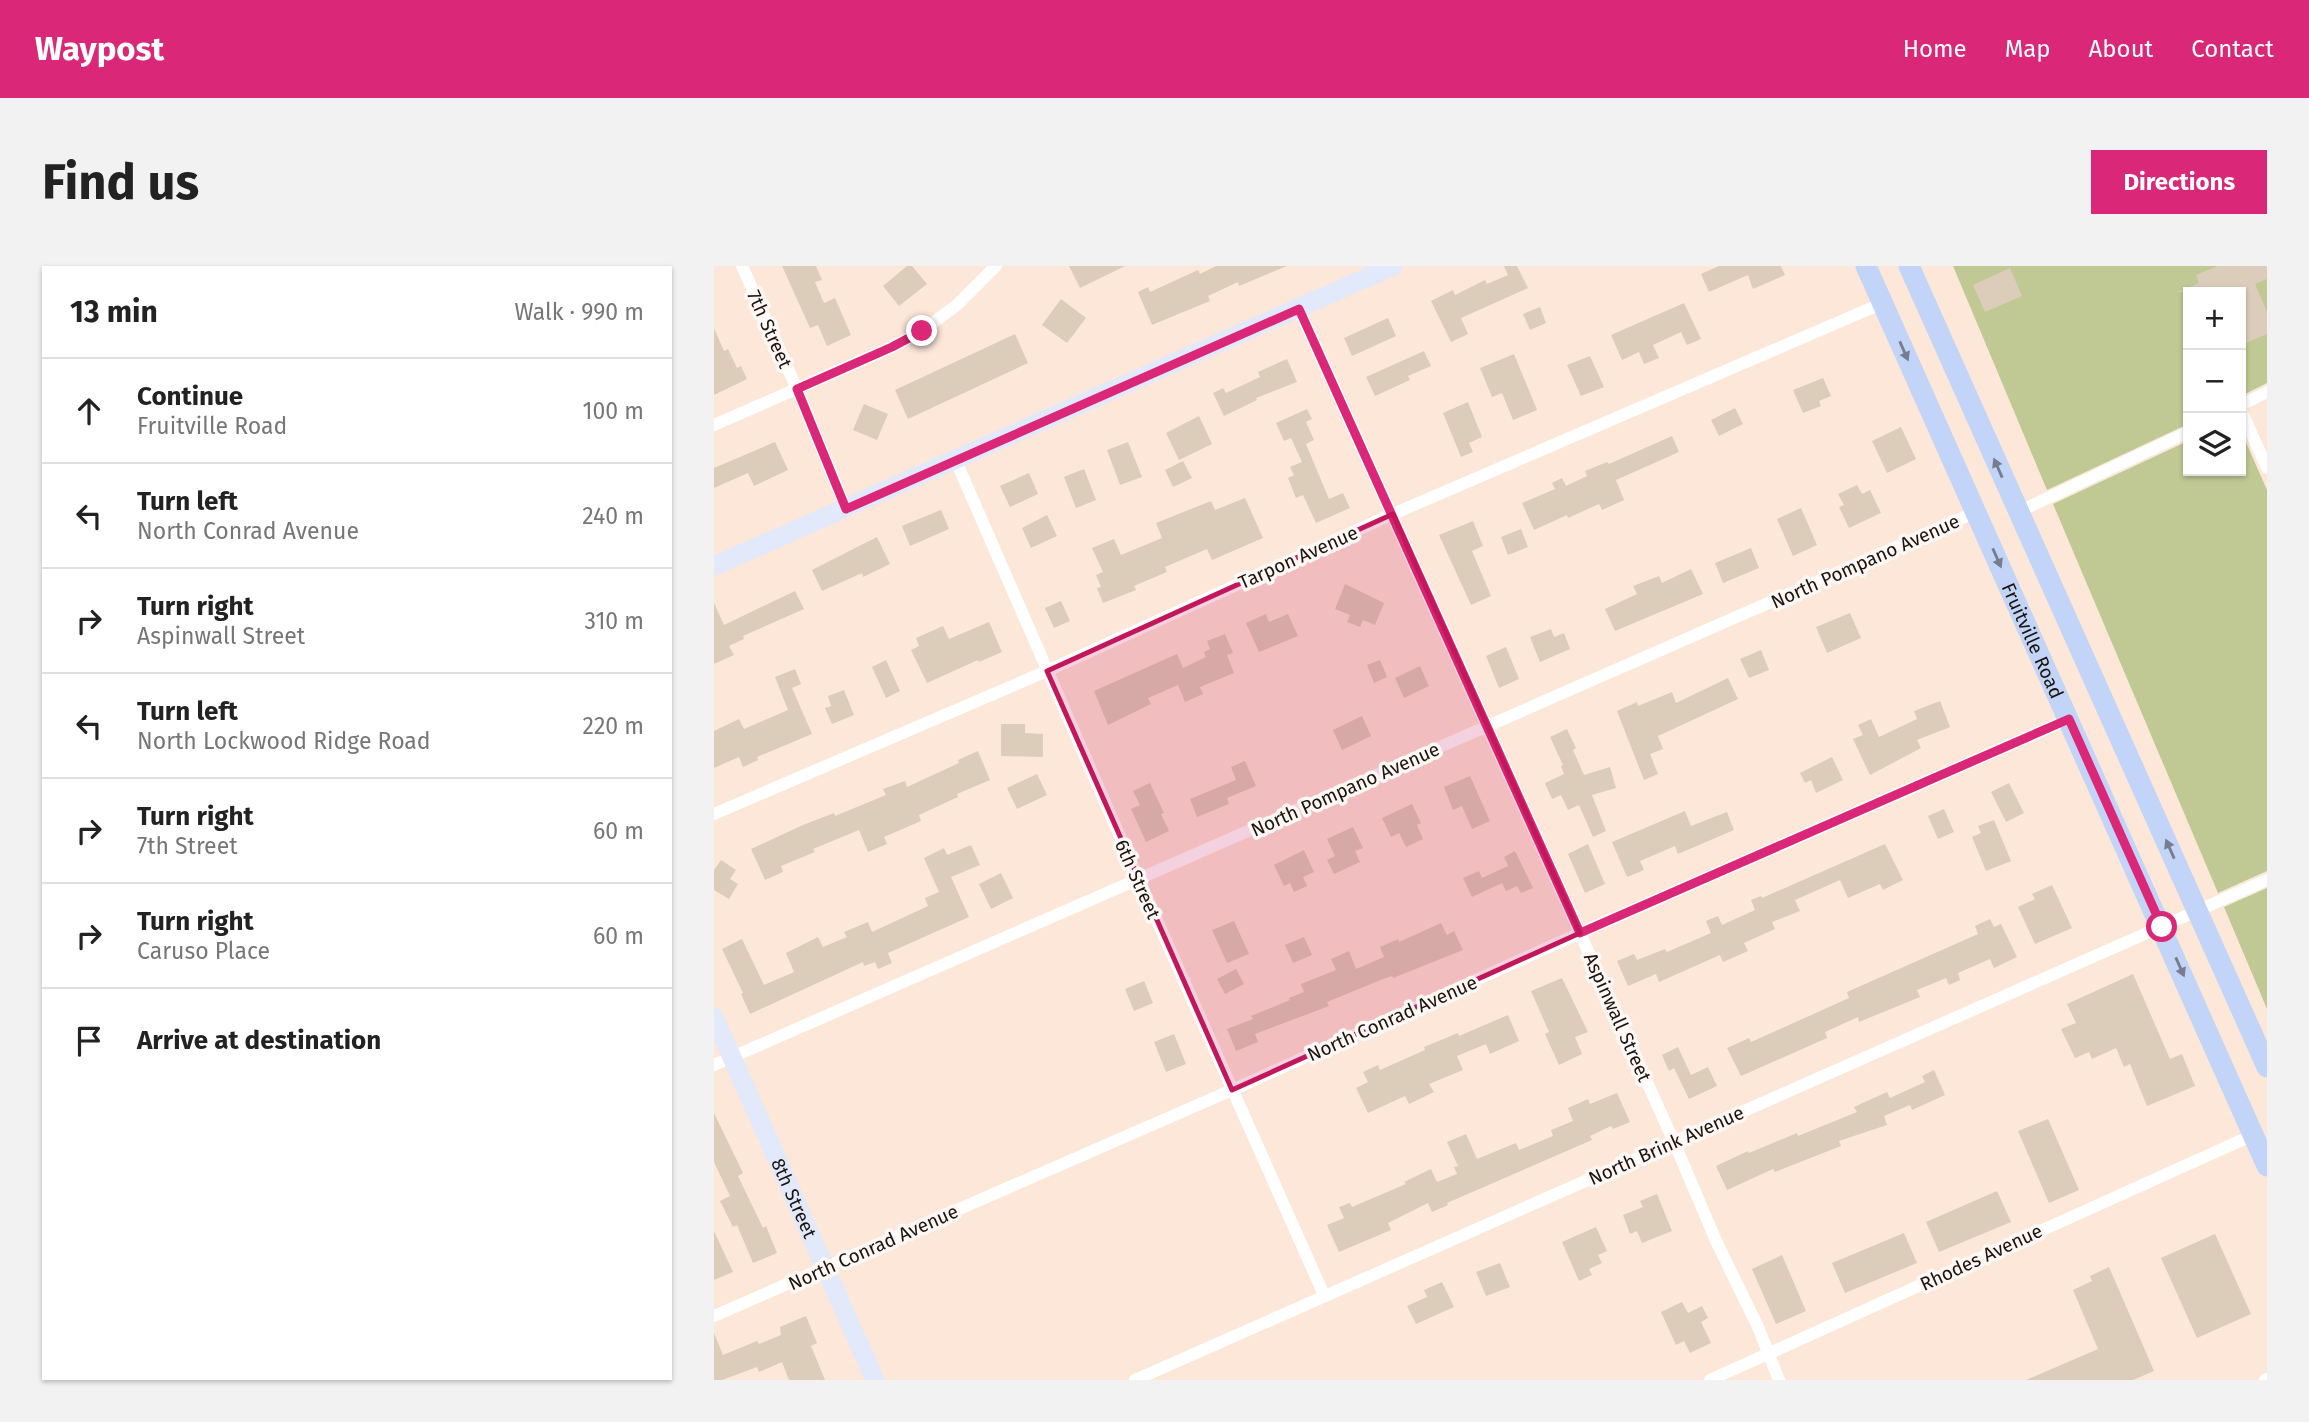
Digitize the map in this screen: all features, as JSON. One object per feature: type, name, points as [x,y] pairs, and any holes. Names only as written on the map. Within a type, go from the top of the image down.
[{"type":"main road","name":"Fruitville Road","points":[[1866,266],[2267,1166]]},
{"type":"main road","name":"Fruitville Road","points":[[1909,266],[2267,1067]]},
{"type":"street","name":"7th Street","points":[[742,266],[797,389],[846,509]]},
{"type":"street","points":[[714,425],[892,347],[922,331],[957,305],[996,266]]},
{"type":"street","points":[[714,566],[1393,266]]},
{"type":"street","name":"Tarpon Avenue","points":[[714,814],[1047,671],[1393,514],[1883,303]]},
{"type":"street","name":"Aspinwall Street","points":[[1299,309],[1488,726],[1717,1243],[1758,1327],[1779,1380]]},
{"type":"street","points":[[2246,405],[2267,392]]},
{"type":"street","points":[[2243,413],[2267,468]]},
{"type":"street","points":[[2018,512],[2183,434]]},
{"type":"street","name":"6th Street","points":[[956,461],[1324,1295]]},
{"type":"street","name":"North Pompano Avenue","points":[[723,1061],[1976,513]]},
{"type":"street","name":"North Conrad Avenue","points":[[714,1317],[2069,719]]},
{"type":"street","name":"North Brink Avenue","points":[[1135,1380],[2267,880]]},
{"type":"street","name":"8th Street","points":[[714,1017],[723,1061],[825,1268],[875,1380]]},
{"type":"street","name":"Rhodes Avenue","points":[[1710,1380],[2253,1135]]},
{"type":"highlighted area","points":[[1393,514],[1580,933],[1232,1090],[1047,671]]},
{"type":"green space","points":[[1953,266],[2267,266],[2267,383],[2246,394],[2246,287],[2183,287],[2183,426],[2047,490]]},
{"type":"green space","points":[[2246,442],[2267,490],[2267,871],[2218,893],[2053,504],[2183,443],[2183,476],[2246,476]]},
{"type":"green space","points":[[2267,888],[2267,1009],[2224,907]]},
{"type":"building","points":[[782,266],[816,266],[822,280],[815,282],[824,303],[835,298],[851,335],[827,346],[818,325],[810,328]]},
{"type":"building","points":[[907,266],[912,266],[927,284],[899,306],[883,286]]},
{"type":"building","points":[[1069,266],[1125,266],[1080,288]]},
{"type":"building","points":[[1216,266],[1287,266],[1239,286],[1238,282],[1208,296],[1210,301],[1152,325],[1138,292],[1148,287],[1150,292],[1198,270],[1200,274]]},
{"type":"building","points":[[1504,266],[1517,266],[1528,288],[1461,318],[1468,334],[1451,342],[1431,301],[1453,290],[1455,295],[1485,280],[1487,284],[1508,275]]},
{"type":"building","points":[[1719,266],[1781,266],[1785,275],[1753,289],[1748,275],[1709,292],[1701,274]]},
{"type":"building","points":[[2218,266],[2267,266],[2267,279],[2255,284],[2267,312],[2267,334],[2246,343],[2246,287],[2189,287],[2199,283],[2196,275]]},
{"type":"building","points":[[2010,268],[2022,296],[1985,312],[1973,285]]},
{"type":"building","points":[[1061,299],[1086,318],[1067,343],[1042,325]]},
{"type":"building","points":[[1684,303],[1701,339],[1687,345],[1681,332],[1653,345],[1659,358],[1644,364],[1639,352],[1622,360],[1611,335]]},
{"type":"building","points":[[1540,307],[1546,323],[1530,330],[1523,314]]},
{"type":"building","points":[[1388,318],[1396,336],[1352,356],[1344,338]]},
{"type":"building","points":[[714,328],[724,351],[728,349],[737,368],[741,366],[747,379],[714,395]]},
{"type":"building","points":[[1015,334],[1028,363],[908,419],[895,390]]},
{"type":"building","points":[[1424,351],[1431,366],[1408,376],[1410,380],[1375,396],[1366,377]]},
{"type":"building","points":[[1514,354],[1537,410],[1513,420],[1502,393],[1492,397],[1480,368]]},
{"type":"building","points":[[1590,356],[1604,387],[1581,396],[1567,365]]},
{"type":"building","points":[[1287,359],[1297,382],[1256,398],[1257,400],[1224,416],[1213,393],[1223,388],[1226,393],[1260,377],[1258,372]]},
{"type":"building","points":[[1823,378],[1831,396],[1819,401],[1821,406],[1803,413],[1793,390]]},
{"type":"building","points":[[1468,402],[1482,437],[1469,443],[1473,452],[1461,457],[1443,413]]},
{"type":"building","points":[[864,404],[888,414],[877,440],[853,430]]},
{"type":"building","points":[[1735,408],[1743,424],[1719,436],[1711,420]]},
{"type":"building","points":[[1307,409],[1312,419],[1306,422],[1314,440],[1306,444],[1329,499],[1343,493],[1350,508],[1316,523],[1303,495],[1296,498],[1288,478],[1294,475],[1290,467],[1302,462],[1291,438],[1284,441],[1276,423]]},
{"type":"building","points":[[1199,416],[1212,444],[1179,460],[1166,433]]},
{"type":"building","points":[[1901,427],[1916,459],[1887,473],[1872,441]]},
{"type":"building","points":[[1672,436],[1679,452],[1616,480],[1624,500],[1602,510],[1599,504],[1534,530],[1522,503],[1555,489],[1552,483],[1562,478],[1566,486],[1587,476],[1585,471],[1607,462],[1609,464]]},
{"type":"building","points":[[775,442],[788,470],[754,486],[748,473],[714,488],[714,468]]},
{"type":"building","points":[[1128,442],[1142,477],[1120,485],[1107,450]]},
{"type":"building","points":[[1183,461],[1192,478],[1173,487],[1165,470]]},
{"type":"building","points":[[1084,469],[1096,500],[1076,508],[1064,477]]},
{"type":"building","points":[[1029,473],[1038,494],[1010,507],[1000,486]]},
{"type":"building","points":[[1857,485],[1862,494],[1870,490],[1881,513],[1849,528],[1839,507],[1844,505],[1838,494]]},
{"type":"building","points":[[1245,498],[1263,538],[1212,560],[1207,549],[1165,567],[1167,572],[1134,586],[1136,590],[1103,603],[1097,588],[1101,587],[1096,575],[1103,572],[1092,548],[1114,539],[1121,555],[1162,538],[1156,523],[1211,501],[1215,510]]},
{"type":"building","points":[[1801,508],[1817,545],[1793,556],[1777,519]]},
{"type":"building","points":[[941,510],[949,529],[910,546],[902,526]]},
{"type":"building","points":[[1047,515],[1057,536],[1031,548],[1022,528]]},
{"type":"building","points":[[1473,521],[1483,546],[1472,551],[1491,596],[1471,605],[1439,535]]},
{"type":"building","points":[[1521,529],[1528,547],[1508,555],[1501,537]]},
{"type":"building","points":[[877,537],[890,564],[863,577],[862,573],[822,591],[812,570]]},
{"type":"building","points":[[1751,548],[1759,568],[1723,583],[1715,563]]},
{"type":"building","points":[[1691,569],[1703,594],[1615,631],[1605,609],[1637,594],[1633,586],[1659,576],[1662,583]]},
{"type":"building","points":[[1345,584],[1384,603],[1375,625],[1363,620],[1360,627],[1347,622],[1350,615],[1335,609]]},
{"type":"building","points":[[795,591],[804,609],[743,636],[744,639],[729,646],[734,655],[714,664],[714,603],[724,625]]},
{"type":"building","points":[[1061,601],[1070,621],[1054,628],[1045,608]]},
{"type":"building","points":[[1850,613],[1861,638],[1827,653],[1816,627]]},
{"type":"building","points":[[1266,614],[1269,622],[1288,614],[1298,636],[1259,652],[1246,623]]},
{"type":"building","points":[[989,622],[1002,652],[927,683],[911,650],[919,646],[916,638],[943,626],[949,639]]},
{"type":"building","points":[[1551,629],[1554,637],[1564,633],[1570,649],[1540,662],[1530,637]]},
{"type":"building","points":[[1225,634],[1233,653],[1227,655],[1234,673],[1200,687],[1203,694],[1185,702],[1178,685],[1148,698],[1151,704],[1108,725],[1094,691],[1177,654],[1183,668],[1206,657],[1204,652],[1210,649],[1207,641]]},
{"type":"building","points":[[1506,647],[1519,679],[1499,688],[1486,656]]},
{"type":"building","points":[[1761,650],[1769,670],[1749,678],[1740,659]]},
{"type":"building","points":[[886,660],[900,691],[886,698],[872,667]]},
{"type":"building","points":[[1380,660],[1387,677],[1374,683],[1367,665]]},
{"type":"building","points":[[1420,666],[1429,686],[1404,698],[1395,678]]},
{"type":"building","points":[[795,669],[801,684],[792,688],[812,734],[757,757],[758,760],[743,767],[739,757],[714,768],[714,731],[739,719],[744,729],[788,710],[775,677]]},
{"type":"building","points":[[1728,678],[1738,699],[1658,736],[1663,749],[1650,754],[1658,774],[1644,780],[1617,711],[1637,702],[1638,706],[1672,692],[1676,703]]},
{"type":"building","points":[[844,690],[854,715],[832,724],[825,708],[831,706],[828,696]]},
{"type":"building","points":[[1940,701],[1950,727],[1917,740],[1921,748],[1870,775],[1853,739],[1863,735],[1858,725],[1871,719],[1879,737],[1917,719],[1914,711]]},
{"type":"building","points":[[1362,716],[1371,736],[1342,750],[1333,730]]},
{"type":"building","points":[[1001,724],[1025,724],[1025,733],[1043,734],[1043,757],[1001,756]]},
{"type":"building","points":[[1567,729],[1584,775],[1610,767],[1616,788],[1592,795],[1606,831],[1593,837],[1579,805],[1568,810],[1561,795],[1552,799],[1545,783],[1564,774],[1563,765],[1550,737]]},
{"type":"building","points":[[978,751],[990,780],[919,815],[921,821],[884,837],[887,844],[868,852],[859,830],[781,866],[783,872],[765,880],[751,849],[803,825],[834,813],[835,816],[886,795],[883,789],[905,781],[907,787],[959,763],[958,760]]},
{"type":"building","points":[[1832,757],[1843,780],[1816,793],[1811,780],[1805,783],[1800,773]]},
{"type":"building","points":[[1245,761],[1256,786],[1227,798],[1229,804],[1197,817],[1190,799],[1236,780],[1231,767]]},
{"type":"building","points":[[1037,774],[1047,795],[1017,809],[1007,788]]},
{"type":"building","points":[[1470,776],[1490,821],[1472,829],[1462,806],[1453,810],[1444,787]]},
{"type":"building","points":[[1150,783],[1169,831],[1146,842],[1131,809],[1140,805],[1133,791]]},
{"type":"building","points":[[2009,783],[2024,813],[2006,822],[1991,792]]},
{"type":"building","points":[[1412,804],[1421,823],[1417,825],[1423,839],[1406,847],[1399,833],[1391,837],[1382,818]]},
{"type":"building","points":[[1944,809],[1954,832],[1938,839],[1928,816]]},
{"type":"building","points":[[1685,811],[1691,826],[1727,812],[1734,830],[1678,854],[1675,846],[1640,861],[1644,870],[1627,877],[1612,842]]},
{"type":"building","points":[[1994,820],[2011,861],[1986,871],[1972,837],[1981,833],[1978,826]]},
{"type":"building","points":[[1353,827],[1363,848],[1355,851],[1360,862],[1334,874],[1327,860],[1335,856],[1327,839]]},
{"type":"building","points":[[1588,844],[1605,884],[1585,893],[1568,854]]},
{"type":"building","points":[[1885,844],[1903,880],[1883,890],[1880,884],[1848,898],[1840,880],[1795,900],[1800,911],[1772,922],[1775,929],[1744,943],[1748,951],[1723,962],[1720,955],[1659,982],[1656,974],[1628,986],[1617,961],[1634,954],[1637,960],[1665,949],[1667,952],[1711,933],[1706,921],[1718,916],[1722,925],[1755,910],[1751,900],[1761,896],[1762,898]]},
{"type":"building","points":[[971,845],[980,865],[951,877],[969,917],[888,953],[892,963],[878,969],[875,962],[864,966],[863,962],[750,1014],[722,949],[742,939],[764,985],[794,972],[786,953],[818,937],[823,947],[847,937],[844,932],[868,922],[872,932],[928,906],[925,898],[939,892],[924,858],[944,848],[947,855]]},
{"type":"building","points":[[1304,850],[1314,872],[1303,877],[1307,886],[1294,892],[1290,883],[1284,886],[1274,865]]},
{"type":"building","points":[[1515,851],[1533,888],[1521,893],[1517,886],[1506,891],[1502,883],[1472,897],[1463,878],[1479,871],[1482,878],[1508,866],[1504,857]]},
{"type":"building","points":[[721,860],[736,870],[730,879],[738,884],[729,899],[714,890],[714,870]]},
{"type":"building","points":[[1001,873],[1013,898],[991,909],[979,884]]},
{"type":"building","points":[[2052,885],[2072,928],[2035,944],[2018,907],[2035,899],[2032,894]]},
{"type":"building","points":[[1990,919],[1994,927],[2001,924],[2017,957],[1994,968],[1990,959],[1958,973],[1960,980],[1949,985],[1946,978],[1917,990],[1920,997],[1859,1022],[1858,1017],[1825,1032],[1827,1038],[1741,1076],[1727,1048],[1749,1038],[1751,1042],[1849,998],[1847,992],[1978,934],[1975,926]]},
{"type":"building","points":[[1234,921],[1249,954],[1227,963],[1212,930]]},
{"type":"building","points":[[1441,923],[1447,935],[1454,931],[1463,950],[1393,978],[1383,979],[1327,1002],[1329,1006],[1255,1034],[1258,1042],[1236,1051],[1227,1029],[1253,1019],[1251,1016],[1304,992],[1301,984],[1336,970],[1331,959],[1349,951],[1356,969],[1384,957],[1380,947],[1398,939],[1399,942]]},
{"type":"building","points":[[1304,937],[1312,955],[1293,963],[1285,945]]},
{"type":"building","points":[[1236,969],[1244,984],[1225,994],[1217,979]]},
{"type":"building","points":[[2133,974],[2170,1059],[2182,1054],[2195,1086],[2147,1106],[2130,1064],[2124,1067],[2116,1048],[2092,1059],[2089,1052],[2075,1058],[2061,1029],[2076,1023],[2067,1004]]},
{"type":"building","points":[[1562,978],[1588,1032],[1575,1037],[1582,1054],[1559,1065],[1545,1034],[1549,1032],[1531,991]]},
{"type":"building","points":[[1144,981],[1153,1003],[1134,1011],[1125,989]]},
{"type":"building","points":[[1508,1015],[1519,1041],[1490,1054],[1486,1044],[1457,1056],[1463,1070],[1429,1084],[1434,1092],[1409,1104],[1405,1096],[1368,1113],[1356,1088],[1368,1082],[1363,1072],[1378,1065],[1380,1070],[1425,1050],[1424,1047],[1458,1033],[1459,1036]]},
{"type":"building","points":[[1174,1034],[1186,1064],[1166,1072],[1154,1042]]},
{"type":"building","points":[[1678,1047],[1691,1075],[1708,1067],[1717,1086],[1689,1099],[1674,1068],[1669,1071],[1662,1055]]},
{"type":"building","points":[[1934,1070],[1945,1095],[1912,1110],[1910,1105],[1884,1116],[1887,1125],[1839,1141],[1841,1146],[1775,1172],[1773,1169],[1727,1190],[1716,1166],[1748,1151],[1749,1153],[1797,1133],[1798,1136],[1857,1112],[1854,1107],[1887,1092],[1890,1098],[1925,1082],[1922,1076]]},
{"type":"building","points":[[1617,1093],[1630,1122],[1613,1129],[1611,1126],[1590,1136],[1592,1140],[1432,1212],[1428,1203],[1388,1223],[1391,1230],[1339,1252],[1327,1225],[1344,1218],[1339,1207],[1350,1203],[1352,1207],[1406,1184],[1404,1182],[1431,1169],[1437,1182],[1457,1174],[1454,1167],[1458,1166],[1447,1142],[1466,1134],[1477,1159],[1516,1143],[1519,1150],[1553,1136],[1551,1130],[1573,1121],[1568,1108],[1588,1099],[1590,1104]]},
{"type":"building","points":[[714,1113],[743,1173],[738,1176],[763,1228],[766,1226],[777,1253],[753,1263],[737,1225],[733,1227],[720,1201],[730,1196],[714,1162]]},
{"type":"building","points":[[2048,1119],[2079,1190],[2049,1203],[2018,1131]]},
{"type":"building","points":[[1997,1191],[2011,1222],[1939,1252],[1926,1222]]},
{"type":"building","points":[[1657,1194],[1672,1231],[1642,1243],[1637,1231],[1630,1234],[1623,1215],[1643,1207],[1640,1201]]},
{"type":"building","points":[[1596,1227],[1607,1251],[1598,1255],[1602,1263],[1589,1269],[1592,1275],[1579,1281],[1562,1242]]},
{"type":"building","points":[[714,1231],[733,1272],[714,1280]]},
{"type":"building","points":[[1904,1233],[1917,1263],[1845,1293],[1832,1263]]},
{"type":"building","points":[[2215,1234],[2251,1314],[2197,1338],[2161,1258]]},
{"type":"building","points":[[1782,1255],[1806,1311],[1776,1324],[1752,1269]]},
{"type":"building","points":[[1500,1263],[1510,1287],[1486,1296],[1476,1272]]},
{"type":"building","points":[[2109,1267],[2154,1371],[2133,1380],[2026,1380],[2098,1349],[2073,1290],[2092,1281],[2090,1276]]},
{"type":"building","points":[[1442,1282],[1454,1307],[1416,1324],[1407,1306],[1427,1297],[1424,1290]]},
{"type":"building","points":[[1682,1302],[1688,1313],[1702,1306],[1708,1318],[1701,1322],[1711,1343],[1690,1353],[1684,1341],[1676,1345],[1661,1312]]},
{"type":"building","points":[[806,1316],[817,1343],[811,1346],[825,1380],[789,1380],[782,1362],[759,1372],[757,1367],[722,1380],[714,1380],[714,1333],[723,1355],[757,1341],[759,1344],[781,1335],[780,1327]]},
{"type":"route","points":[[922,331],[797,389],[846,509],[1299,309],[1580,933],[2069,719],[2162,927]]}]
